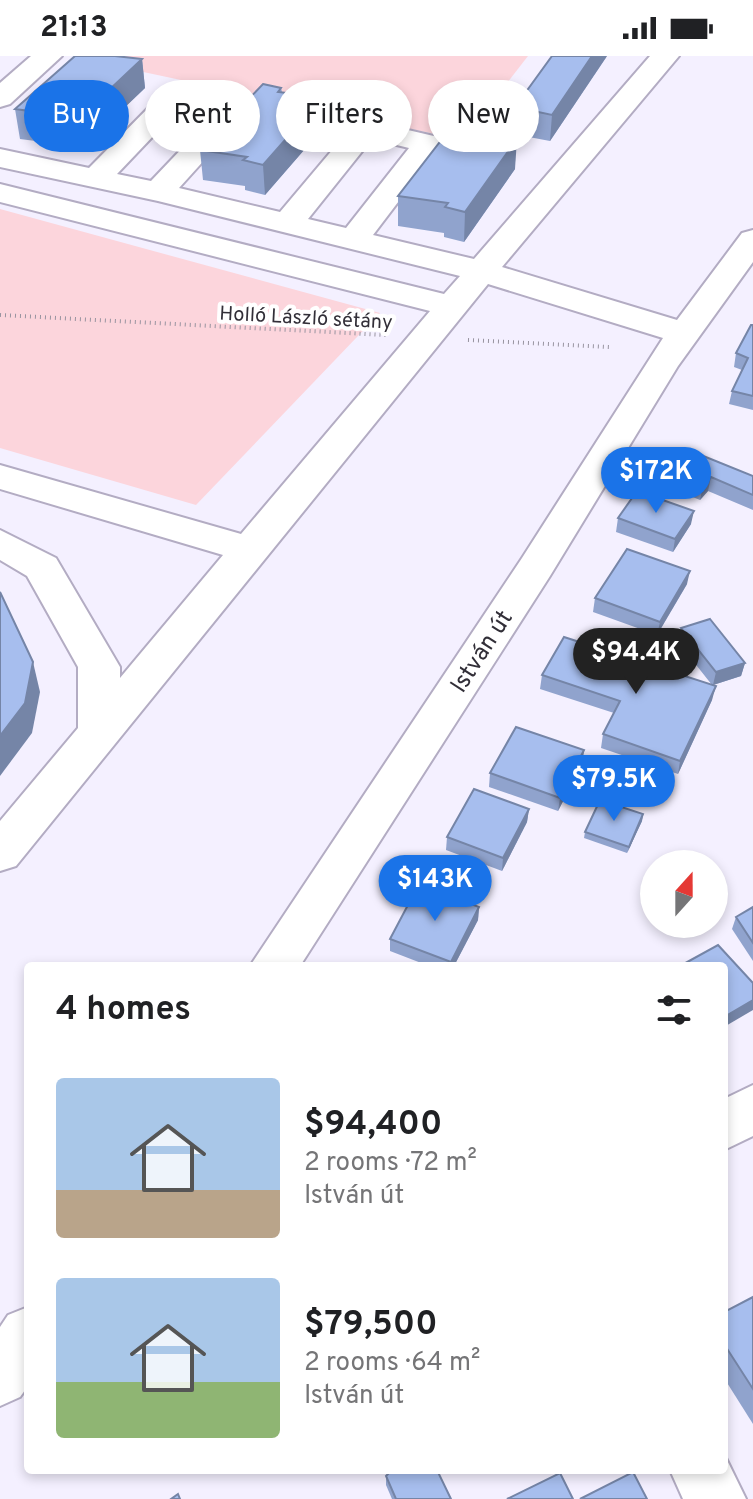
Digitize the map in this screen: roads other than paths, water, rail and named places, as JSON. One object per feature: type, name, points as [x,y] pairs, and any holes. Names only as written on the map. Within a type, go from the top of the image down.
[{"type":"street","points":[[0,98],[48,56]]},
{"type":"street","points":[[0,853],[425,337],[665,56]]},
{"type":"street","points":[[96,178],[170,102],[230,115],[158,192]]},
{"type":"street","points":[[288,223],[365,129],[428,143],[354,239]]},
{"type":"street","points":[[2,161],[158,192],[481,271],[684,333]]},
{"type":"street","points":[[0,193],[451,306]]},
{"type":"street","name":"István út","points":[[288,961],[662,363],[753,240]]},
{"type":"street","points":[[0,477],[250,550]]},
{"type":"street","points":[[0,543],[42,567],[99,667],[100,733]]},
{"type":"street","points":[[99,667],[171,645]]},
{"type":"street","points":[[728,1124],[753,1108]]},
{"type":"street","points":[[0,1377],[24,1341]]},
{"type":"street","points":[[702,1474],[716,1499]]}]
